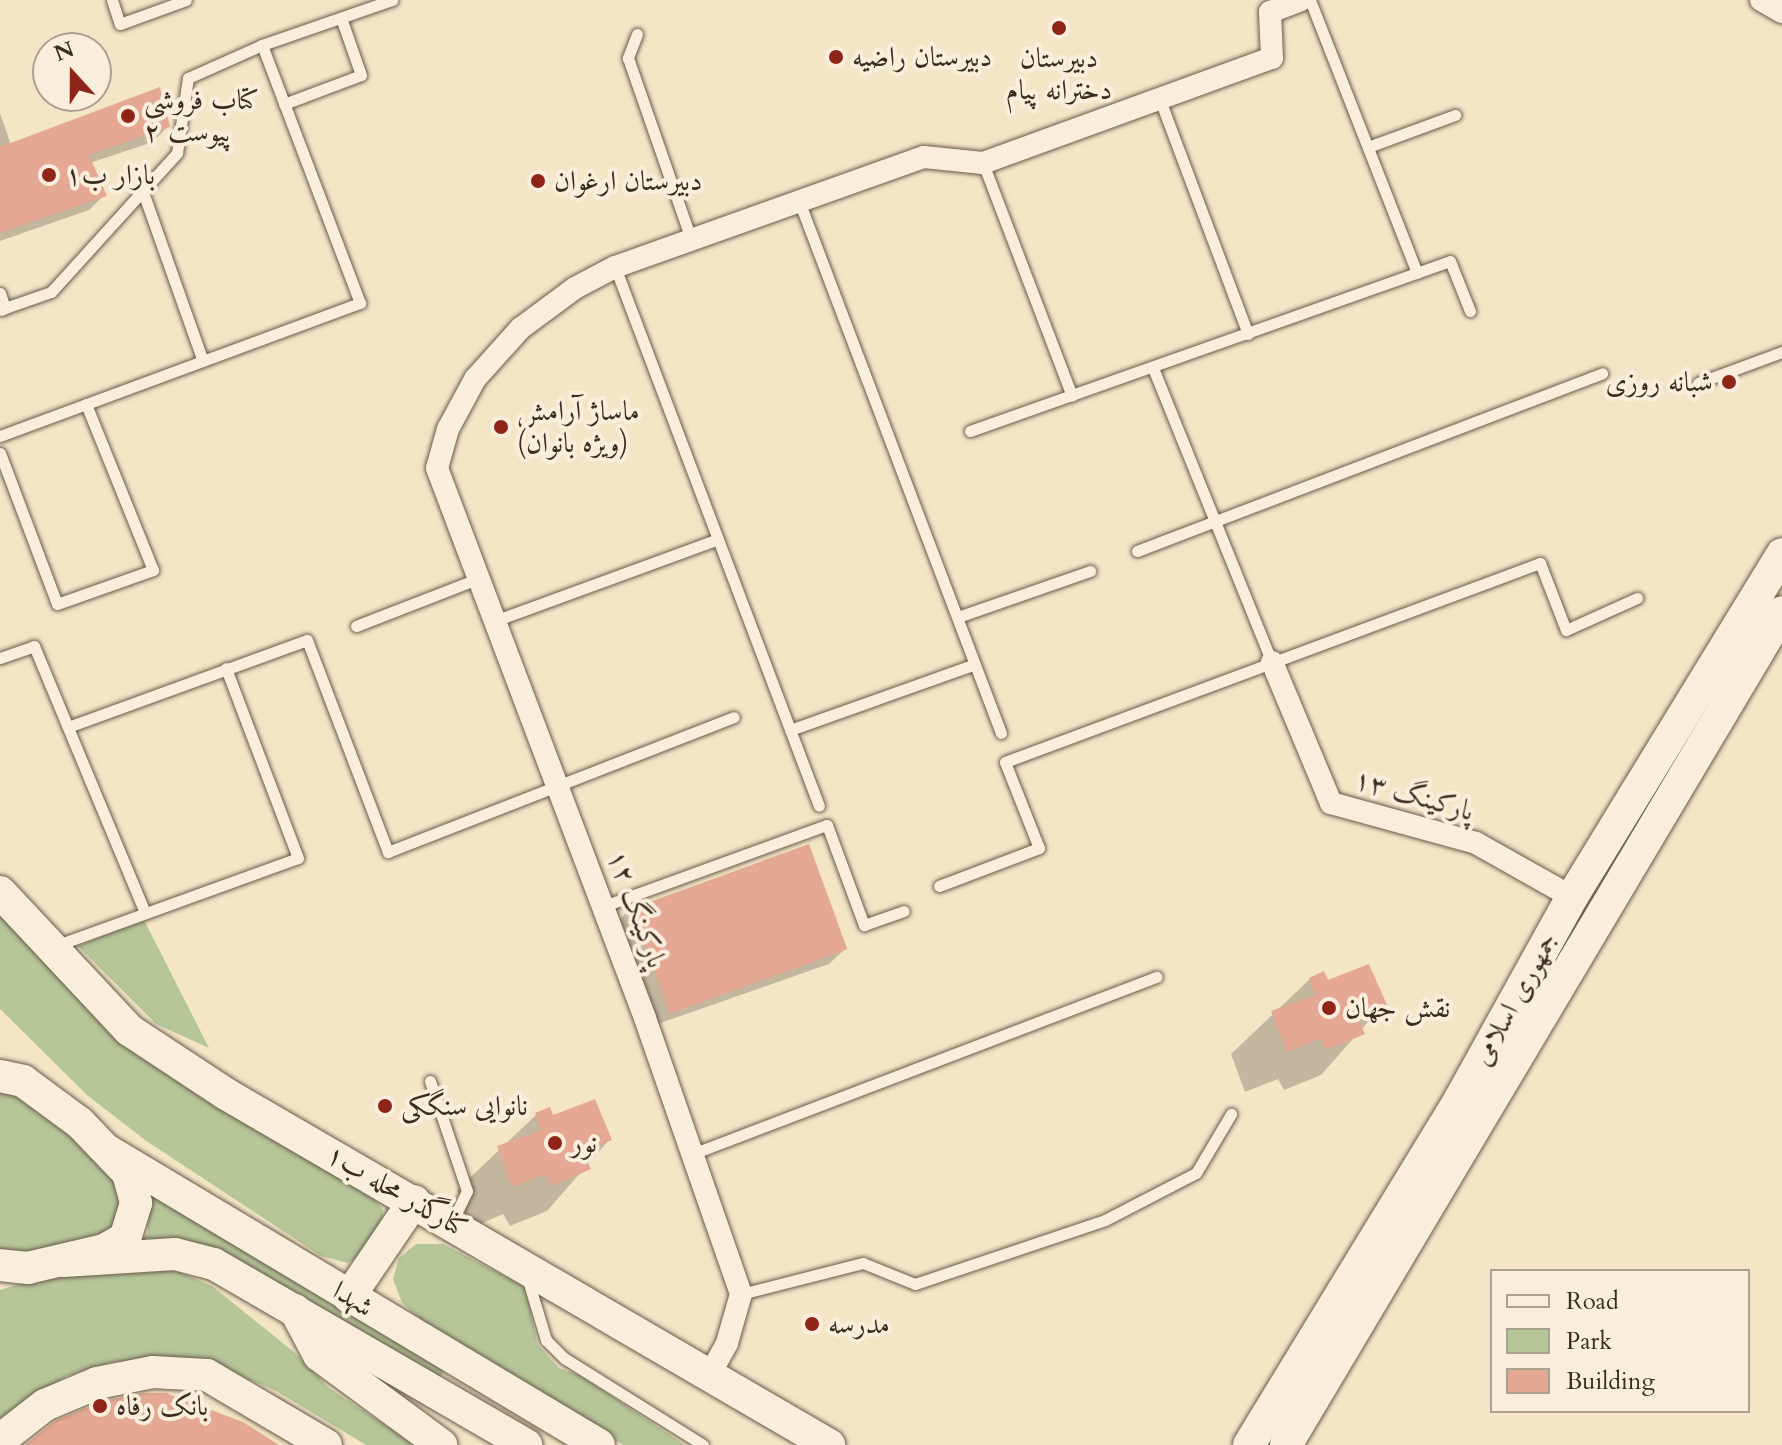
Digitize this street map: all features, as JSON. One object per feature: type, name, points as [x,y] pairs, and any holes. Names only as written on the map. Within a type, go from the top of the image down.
[{"type":"main road","name":"جمهوری اسلامی","points":[[1249,1445],[1460,1099],[1572,897],[1782,554]]},
{"type":"main road","name":"جمهوری اسلامی","points":[[1286,1445],[1782,612]]},
{"type":"main road","name":"کنارگذر محله ب۱","points":[[0,892],[129,1030],[226,1094],[523,1263],[829,1445]]},
{"type":"main road","points":[[0,1055],[11,1079],[108,1151],[128,1173],[136,1203],[134,1223],[125,1238],[104,1250],[64,1261],[5,1267]]},
{"type":"main road","name":"شهدا","points":[[108,1151],[599,1445]]},
{"type":"main road","points":[[349,1297],[414,1201]]},
{"type":"main road","name":"شهدا","points":[[64,1261],[194,1257],[295,1310],[526,1445]]},
{"type":"main road","points":[[295,1310],[319,1355],[441,1445]]},
{"type":"main road","points":[[0,1440],[45,1405],[97,1383],[153,1372],[207,1375],[326,1445]]},
{"type":"street","points":[[615,267],[924,157],[983,163],[1272,58],[1270,12],[1301,0]]},
{"type":"street","points":[[1761,0],[1782,12]]},
{"type":"street","name":"پارکینگ ۱۲","points":[[615,267],[575,288],[521,328],[475,379],[448,429],[437,468],[497,620],[695,1153],[741,1294]]},
{"type":"street","name":"پارکینگ ۱۳","points":[[1272,662],[1331,803],[1476,843],[1572,897]]},
{"type":"street","points":[[710,1374],[727,1343],[741,1294]]},
{"type":"lane","points":[[112,0],[120,24],[186,0]]},
{"type":"lane","points":[[0,293],[2,309],[51,292],[143,192],[177,153],[188,78],[262,45],[392,0]]},
{"type":"lane","points":[[1310,0],[1417,273]]},
{"type":"lane","points":[[284,104],[361,75],[341,18]]},
{"type":"lane","points":[[637,34],[628,58],[691,239]]},
{"type":"lane","points":[[0,436],[360,303],[262,45]]},
{"type":"lane","points":[[1160,100],[1248,334]]},
{"type":"lane","points":[[1368,147],[1455,115]]},
{"type":"lane","points":[[983,163],[1072,396]]},
{"type":"lane","points":[[143,192],[203,361]]},
{"type":"lane","points":[[799,200],[1001,733]]},
{"type":"lane","points":[[970,431],[1450,261],[1470,311]]},
{"type":"lane","points":[[615,267],[819,806]]},
{"type":"lane","points":[[1698,383],[1782,352]]},
{"type":"lane","points":[[1153,368],[1272,662]]},
{"type":"lane","points":[[1137,551],[1602,373]]},
{"type":"lane","points":[[0,453],[57,604],[153,570],[86,404]]},
{"type":"lane","points":[[497,620],[718,539]]},
{"type":"lane","points":[[939,886],[1039,848],[1005,762],[1540,563],[1566,630],[1637,598]]},
{"type":"lane","points":[[958,617],[1090,571]]},
{"type":"lane","points":[[356,626],[480,578]]},
{"type":"lane","points":[[68,727],[307,640],[388,852],[734,717]]},
{"type":"lane","points":[[0,658],[34,646],[145,913]]},
{"type":"lane","points":[[790,730],[975,664]]},
{"type":"lane","points":[[51,947],[298,858],[226,668]]},
{"type":"lane","points":[[604,906],[827,825],[864,925],[904,911]]},
{"type":"lane","points":[[695,1153],[1157,977]]},
{"type":"lane","points":[[430,1081],[467,1191],[452,1223]]},
{"type":"lane","points":[[741,1294],[863,1263],[915,1284],[1105,1220],[1196,1173],[1231,1114]]},
{"type":"lane","points":[[523,1263],[546,1340],[564,1358],[703,1445]]},
{"type":"green space","points":[[0,904],[77,991],[363,1184],[383,1210],[382,1229],[367,1252],[348,1263],[321,1256],[145,1140],[87,1095],[0,1009]]},
{"type":"green space","points":[[144,920],[209,1048],[156,1024],[78,946]]},
{"type":"green space","points":[[0,1090],[18,1093],[55,1121],[113,1175],[123,1209],[117,1227],[51,1252],[12,1254],[0,1250]]},
{"type":"green space","points":[[147,1187],[446,1368],[437,1382],[273,1284],[135,1248],[148,1233]]},
{"type":"green space","points":[[416,1244],[443,1244],[525,1287],[538,1345],[559,1368],[581,1376],[685,1445],[623,1445],[428,1325],[402,1303],[393,1279],[399,1258]]},
{"type":"green space","points":[[170,1268],[212,1286],[294,1352],[329,1388],[415,1445],[366,1445],[276,1391],[211,1363],[167,1359],[113,1362],[66,1376],[0,1420],[0,1290],[40,1278]]},
{"type":"building","name":"بازار ب۱","points":[[160,87],[170,127],[89,155],[107,196],[0,233],[0,147],[93,112],[112,112],[112,105]]},
{"type":"building","points":[[809,844],[847,949],[670,1014],[631,909]]},
{"type":"building","name":"نقش جهان","points":[[1369,964],[1387,1005],[1357,1016],[1365,1034],[1326,1050],[1320,1039],[1287,1052],[1271,1011],[1315,995],[1309,978],[1324,971],[1328,980]]},
{"type":"building","name":"نور","points":[[595,1099],[612,1140],[583,1152],[591,1169],[552,1186],[545,1174],[512,1187],[497,1146],[541,1130],[535,1113],[550,1107],[553,1115]]},
{"type":"building","points":[[144,1393],[166,1393],[243,1422],[279,1445],[25,1445],[55,1421],[103,1401]]},
{"type":"place","name":"دبیرستان دخترانه پیام","points":[[1059,28]]},
{"type":"place","name":"دبیرستان راضیه","points":[[836,57]]},
{"type":"place","name":"کتاب فروشی پیوست ۲","points":[[128,116]]},
{"type":"place","name":"بازار ب۱","points":[[49,175]]},
{"type":"place","name":"دبیرستان ارغوان","points":[[538,181]]},
{"type":"place","name":"شبانه روزی","points":[[1729,382]]},
{"type":"place","name":"ماساژ آرامش (ویژه بانوان)","points":[[501,427]]},
{"type":"place","name":"نقش جهان","points":[[1329,1008]]},
{"type":"place","name":"نانوایی سنگکی","points":[[385,1106]]},
{"type":"place","name":"نور","points":[[555,1143]]},
{"type":"place","name":"مدرسه","points":[[812,1324]]},
{"type":"place","name":"بانک رفاه","points":[[100,1406]]}]
